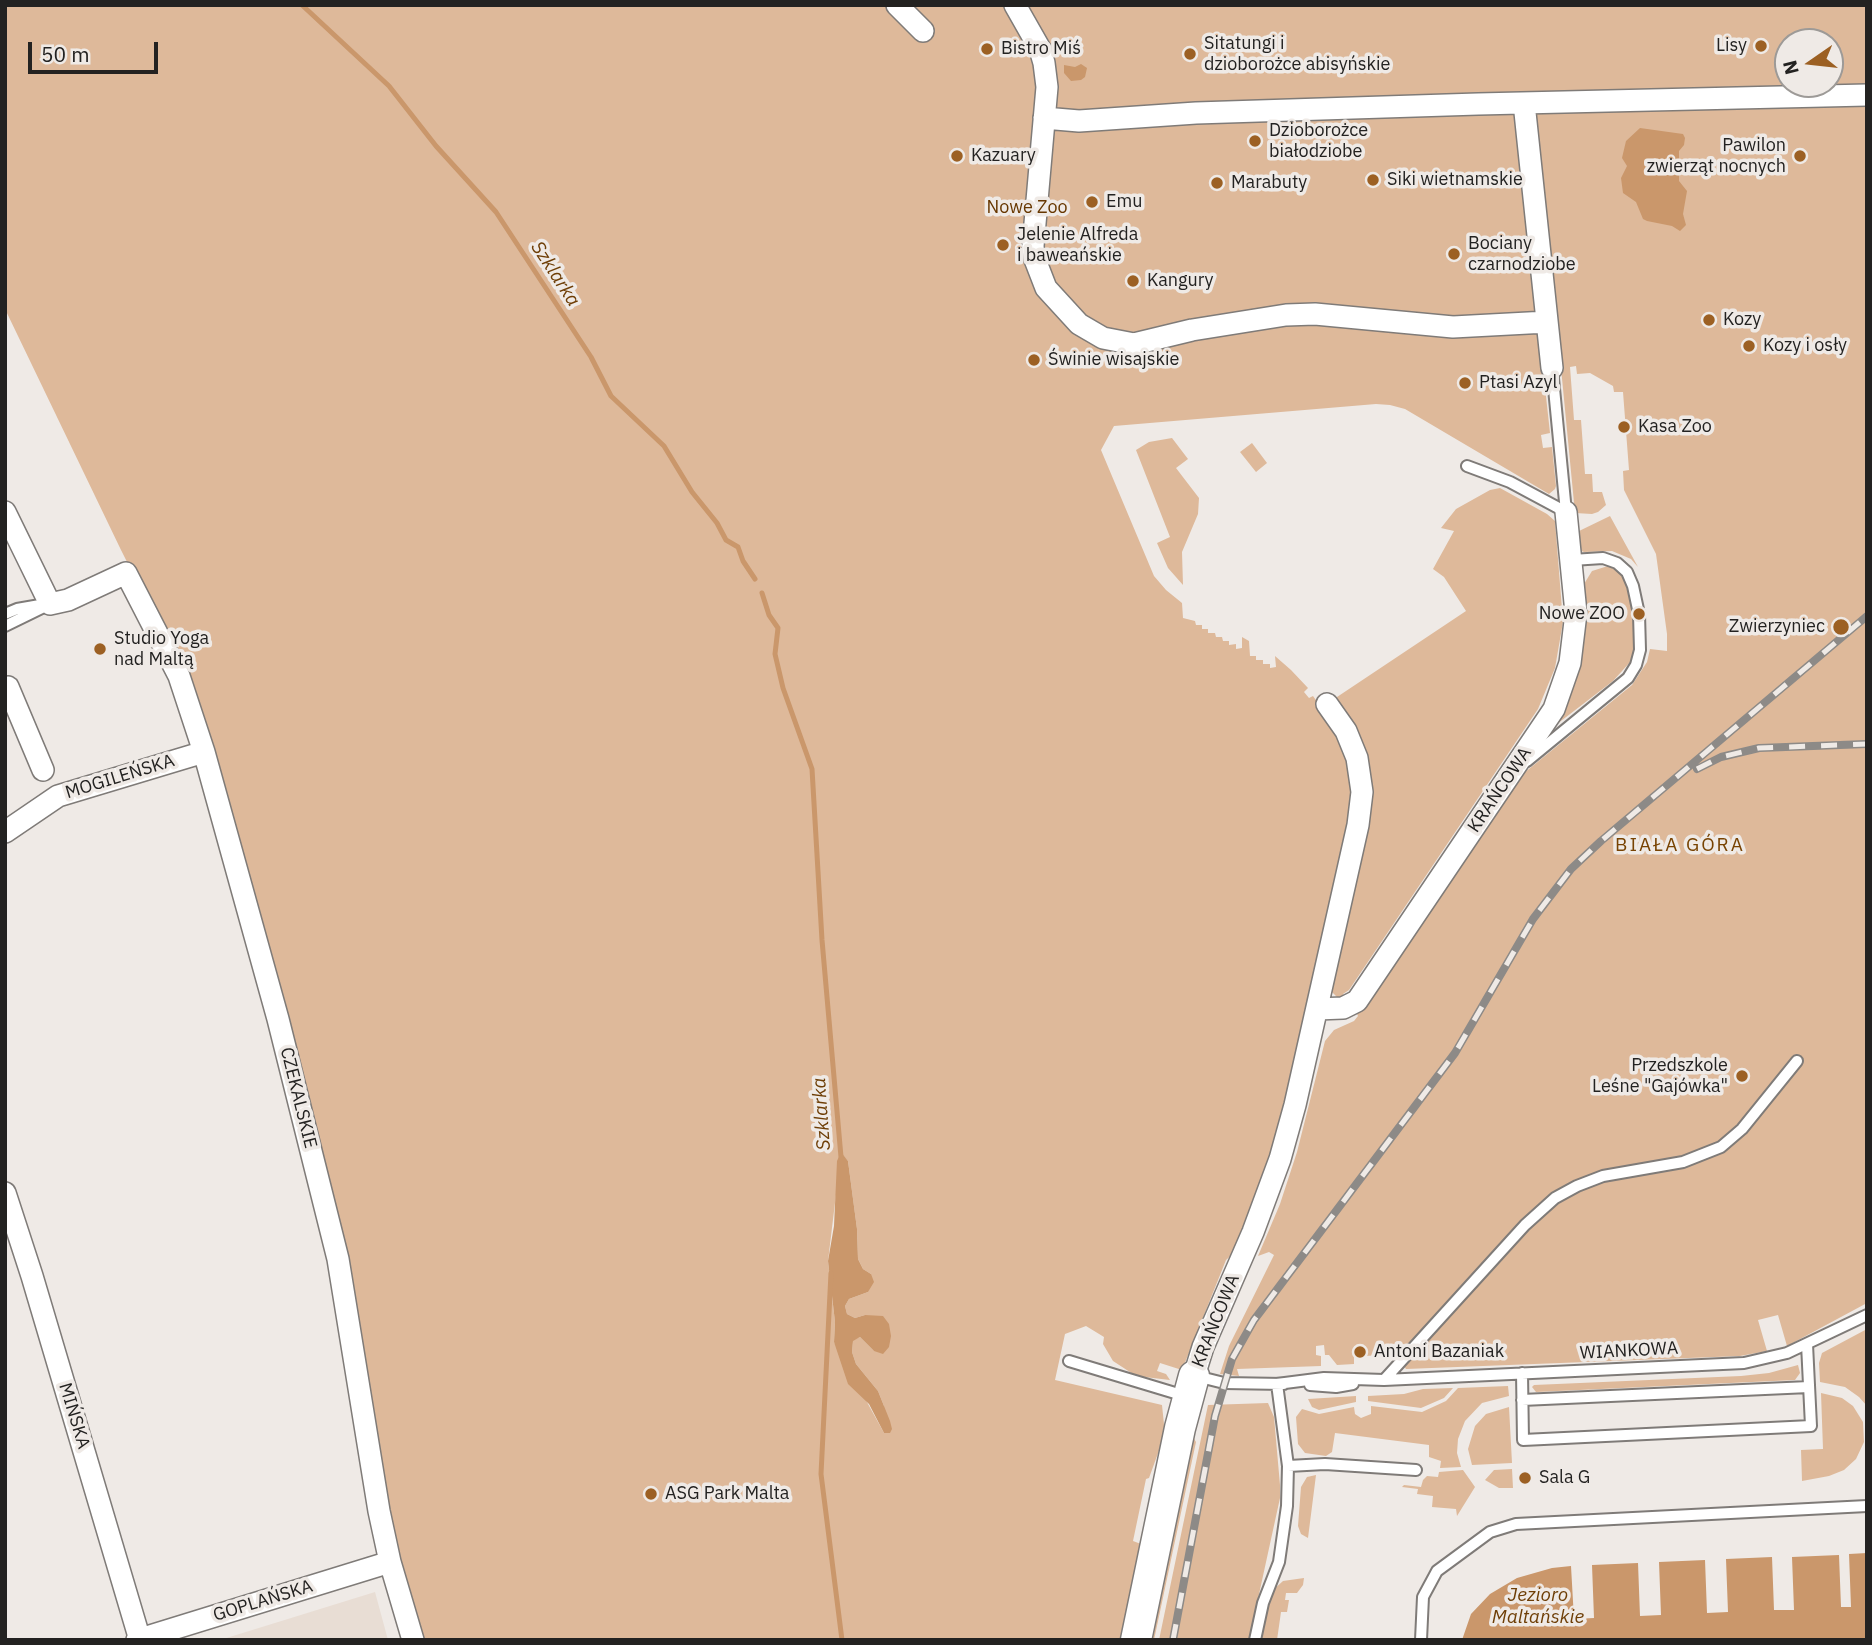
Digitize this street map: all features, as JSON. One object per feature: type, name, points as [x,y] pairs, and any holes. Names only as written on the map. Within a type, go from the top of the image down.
[{"type":"street","points":[[897,5],[923,31]]},
{"type":"street","points":[[1015,5],[1034,36],[1044,63],[1047,87],[1032,246],[1034,257],[1046,288],[1079,324],[1103,338],[1135,344],[1192,330],[1286,315],[1315,314],[1453,327],[1547,322]]},
{"type":"street","points":[[1044,118],[1079,121],[1196,113],[1867,95]]},
{"type":"street","points":[[1524,103],[1552,368]]},
{"type":"street","points":[[5,512],[50,604]]},
{"type":"street","name":"KRAŃCOWA","points":[[1317,1009],[1343,1008],[1356,1002],[1554,709],[1570,663],[1576,613],[1566,512]]},
{"type":"street","name":"CZEKALSKIE","points":[[50,604],[68,600],[126,573],[178,676],[204,752],[278,1019],[338,1259],[379,1511],[390,1562],[413,1640]]},
{"type":"street","points":[[5,688],[8,687],[50,782]]},
{"type":"street","name":"KRAŃCOWA","points":[[1136,1640],[1191,1387],[1203,1347],[1253,1232],[1280,1159],[1295,1105],[1358,825],[1361,776],[1353,744],[1328,704]]},
{"type":"street","name":"MOGILEŃSKA","points":[[5,832],[50,782],[204,752]]},
{"type":"street","name":"MIŃSKA","points":[[5,1193],[139,1639]]},
{"type":"street","name":"GOPLAŃSKA","points":[[139,1639],[390,1562]]},
{"type":"lane","points":[[1552,368],[1566,512]]},
{"type":"lane","points":[[1467,466],[1510,482],[1566,512]]},
{"type":"lane","points":[[1511,774],[1616,689],[1628,678],[1636,665],[1641,634],[1633,586],[1627,572],[1617,563],[1603,558],[1572,561]]},
{"type":"lane","points":[[5,614],[17,608],[50,604]]},
{"type":"lane","points":[[5,626],[50,604]]},
{"type":"lane","points":[[1384,1380],[1525,1225],[1555,1198],[1603,1176],[1683,1162],[1721,1147],[1742,1129],[1797,1061]]},
{"type":"lane","name":"WIANKOWA","points":[[1069,1361],[1191,1387],[1224,1384],[1336,1387],[1384,1380],[1744,1363],[1778,1355],[1807,1344],[1867,1315]]},
{"type":"lane","points":[[1522,1373],[1523,1440],[1811,1426],[1807,1344]]},
{"type":"lane","points":[[1255,1640],[1263,1603],[1279,1562],[1287,1507],[1288,1466],[1277,1384]]},
{"type":"lane","points":[[1522,1400],[1809,1387]]},
{"type":"lane","points":[[1288,1466],[1325,1464],[1416,1470]]},
{"type":"lane","points":[[1421,1640],[1423,1597],[1437,1571],[1490,1532],[1516,1524],[1867,1506]]},
{"type":"shaded area","points":[[375,1592],[388,1640],[220,1640]]},
{"type":"green space","name":"Nowe Zoo","points":[[5,5],[1867,5],[1867,1303],[1787,1346],[1778,1315],[1758,1320],[1767,1351],[1740,1356],[1406,1369],[1404,1366],[1424,1329],[1400,1354],[1365,1356],[1365,1348],[1354,1349],[1354,1364],[1337,1365],[1329,1355],[1325,1355],[1324,1345],[1316,1346],[1316,1355],[1321,1356],[1321,1366],[1237,1369],[1239,1376],[1220,1374],[1229,1346],[1274,1255],[1269,1252],[1258,1256],[1280,1204],[1297,1152],[1325,1041],[1334,1030],[1354,1021],[1358,1016],[1356,1012],[1524,773],[1632,685],[1647,662],[1650,649],[1667,651],[1667,634],[1656,554],[1624,490],[1623,471],[1629,470],[1623,392],[1614,392],[1613,386],[1590,373],[1577,374],[1576,366],[1570,367],[1574,420],[1581,420],[1585,474],[1592,474],[1593,492],[1602,492],[1606,505],[1592,514],[1575,513],[1561,368],[1543,369],[1550,433],[1541,435],[1543,448],[1552,447],[1556,486],[1549,494],[1405,409],[1390,405],[1114,426],[1101,450],[1154,576],[1182,603],[1183,618],[1202,625],[1202,629],[1208,629],[1208,633],[1215,633],[1216,637],[1222,637],[1223,641],[1229,641],[1229,645],[1236,644],[1236,649],[1242,648],[1242,637],[1249,641],[1250,656],[1263,660],[1263,664],[1270,664],[1270,668],[1276,667],[1275,656],[1308,688],[1304,692],[1309,698],[1313,696],[1343,738],[1356,792],[1276,1147],[1237,1250],[1226,1260],[1182,1370],[1160,1363],[1157,1371],[1166,1374],[1170,1380],[1136,1376],[1113,1361],[1103,1344],[1104,1337],[1086,1326],[1065,1334],[1055,1380],[1162,1405],[1165,1434],[1149,1478],[1146,1479],[1133,1541],[1141,1544],[1128,1640],[422,1640],[389,1516],[341,1237],[317,1129],[199,705],[5,309]],"holes":[[[841,1153],[848,1161],[858,1259],[863,1269],[871,1274],[868,1292],[849,1299],[845,1306],[847,1314],[855,1318],[865,1315],[874,1351],[860,1337],[853,1340],[852,1352],[856,1364],[878,1391],[884,1406],[884,1433],[834,1342],[835,1322],[828,1261]]]},
{"type":"green space","points":[[1172,438],[1188,459],[1176,468],[1199,498],[1198,514],[1182,552],[1183,585],[1168,568],[1157,543],[1170,537],[1136,450],[1149,442]]},
{"type":"green space","points":[[1252,443],[1267,463],[1256,472],[1240,452]]},
{"type":"green space","points":[[1500,488],[1555,521],[1563,622],[1555,668],[1538,709],[1349,990],[1343,994],[1344,999],[1338,998],[1331,991],[1367,814],[1334,699],[1466,611],[1444,577],[1433,569],[1454,531],[1441,528],[1456,509],[1490,490]]},
{"type":"green space","points":[[1610,516],[1638,567],[1631,559],[1612,551],[1579,550],[1577,532]]},
{"type":"green space","points":[[1608,566],[1622,573],[1628,582],[1635,652],[1631,661],[1613,681],[1557,724],[1584,584],[1592,571]]},
{"type":"green space","points":[[1867,1329],[1867,1406],[1845,1387],[1820,1382],[1819,1363],[1822,1353]]},
{"type":"green space","points":[[1798,1365],[1800,1373],[1795,1380],[1536,1392],[1532,1387],[1741,1376],[1769,1373]]},
{"type":"green space","points":[[1508,1386],[1509,1396],[1482,1403],[1465,1421],[1458,1439],[1457,1453],[1461,1467],[1440,1468],[1441,1461],[1429,1457],[1429,1445],[1335,1433],[1332,1452],[1326,1456],[1305,1453],[1298,1444],[1296,1417],[1302,1409],[1319,1414],[1354,1407],[1355,1414],[1361,1418],[1371,1414],[1371,1406],[1422,1412],[1446,1401],[1458,1388]]},
{"type":"green space","points":[[1453,1388],[1444,1398],[1421,1408],[1368,1401],[1368,1396]]},
{"type":"green space","points":[[1821,1393],[1842,1398],[1853,1406],[1863,1422],[1864,1442],[1856,1459],[1844,1470],[1802,1481],[1801,1450],[1823,1449]]},
{"type":"green space","points":[[1356,1396],[1356,1402],[1319,1410],[1312,1407],[1308,1399]]},
{"type":"green space","points":[[1268,1403],[1274,1417],[1280,1498],[1249,1640],[1159,1640],[1208,1405]]},
{"type":"green space","points":[[1509,1407],[1512,1463],[1472,1465],[1468,1449],[1475,1426],[1486,1414]]},
{"type":"green space","points":[[1193,1437],[1196,1442],[1154,1640],[1150,1640]]},
{"type":"green space","points":[[1512,1469],[1513,1488],[1499,1488],[1485,1480],[1494,1470]]},
{"type":"green space","points":[[1463,1470],[1475,1487],[1457,1516],[1456,1509],[1432,1507],[1433,1496],[1417,1494],[1418,1489],[1402,1487],[1421,1487],[1427,1476],[1438,1477],[1439,1472]]},
{"type":"green space","points":[[1316,1475],[1308,1538],[1301,1534],[1298,1526],[1301,1487],[1307,1477]]},
{"type":"green space","points":[[1304,1578],[1297,1593],[1286,1593],[1285,1600],[1289,1600],[1287,1612],[1281,1612],[1277,1640],[1260,1640],[1272,1591],[1283,1581]]},
{"type":"water","points":[[1081,64],[1087,68],[1085,77],[1071,81],[1064,73],[1064,65],[1075,67]]},
{"type":"water","points":[[1640,128],[1683,134],[1685,138],[1679,151],[1679,181],[1687,191],[1683,214],[1686,225],[1680,231],[1672,226],[1643,219],[1636,202],[1623,193],[1621,178],[1627,166],[1622,158],[1626,141]]},
{"type":"water","points":[[841,1152],[848,1161],[858,1259],[863,1269],[871,1274],[874,1282],[868,1292],[849,1299],[845,1306],[847,1314],[855,1318],[865,1315],[883,1316],[889,1324],[891,1336],[889,1347],[883,1354],[874,1351],[860,1337],[853,1341],[852,1352],[856,1364],[878,1391],[890,1421],[890,1433],[884,1433],[869,1404],[848,1384],[834,1342],[835,1322],[828,1261],[834,1226],[837,1161]]},
{"type":"water","name":"Jezioro Maltańskie","points":[[1867,1553],[1867,1640],[1462,1640],[1471,1614],[1490,1594],[1517,1578],[1552,1568],[1571,1566],[1574,1619],[1594,1618],[1592,1565],[1638,1563],[1640,1616],[1661,1615],[1659,1562],[1705,1560],[1707,1613],[1728,1612],[1726,1559],[1772,1557],[1774,1610],[1794,1610],[1792,1557],[1839,1555],[1841,1607],[1851,1607],[1849,1554]]},
{"type":"waterway","name":"Szklarka","points":[[302,5],[389,86],[436,146],[496,212],[591,357],[611,396],[664,446],[726,540],[738,547],[743,561],[755,579]]},
{"type":"waterway","name":"Szklarka","points":[[762,593],[769,615],[778,628],[775,654],[783,688],[812,769],[822,940],[841,1157]]},
{"type":"waterway","name":"Szklarka","points":[[831,1273],[821,1474],[842,1640]]},
{"type":"railway","points":[[1173,1640],[1215,1416],[1232,1359],[1254,1320],[1455,1053],[1533,919],[1571,869],[1867,616]]},
{"type":"railway","points":[[1697,769],[1721,757],[1759,748],[1867,744]]},
{"type":"place","name":"Lisy","points":[[1761,46]]},
{"type":"place","name":"Bistro Miś","points":[[987,49]]},
{"type":"place","name":"Sitatungi i dzioborożce abisyńskie","points":[[1190,54]]},
{"type":"place","name":"Dzioborożce białodziobe","points":[[1255,141]]},
{"type":"place","name":"Kazuary","points":[[957,156]]},
{"type":"place","name":"Pawilon zwierząt nocnych","points":[[1800,156]]},
{"type":"place","name":"Siki wietnamskie","points":[[1373,180]]},
{"type":"place","name":"Marabuty","points":[[1217,183]]},
{"type":"place","name":"Emu","points":[[1092,202]]},
{"type":"place","name":"Jelenie Alfreda i baweańskie","points":[[1003,245]]},
{"type":"place","name":"Bociany czarnodziobe","points":[[1454,254]]},
{"type":"place","name":"Kangury","points":[[1133,281]]},
{"type":"place","name":"Kozy","points":[[1709,320]]},
{"type":"place","name":"Kozy i osły","points":[[1749,346]]},
{"type":"place","name":"Świnie wisajskie","points":[[1034,360]]},
{"type":"place","name":"Ptasi Azyl","points":[[1465,383]]},
{"type":"place","name":"Kasa Zoo","points":[[1624,427]]},
{"type":"place","name":"Nowe ZOO","points":[[1639,614]]},
{"type":"place","name":"Zwierzyniec","points":[[1841,627]]},
{"type":"place","name":"Studio Yoga nad Maltą","points":[[100,649]]},
{"type":"place","name":"Przedszkole Leśne \"Gajówka\"","points":[[1742,1076]]},
{"type":"place","name":"Antoni Bazaniak","points":[[1360,1352]]},
{"type":"place","name":"Sala G","points":[[1525,1478]]},
{"type":"place","name":"ASG Park Malta","points":[[651,1494]]},
{"type":"district","name":"BIAŁA GÓRA","points":[[1680,846]]}]
